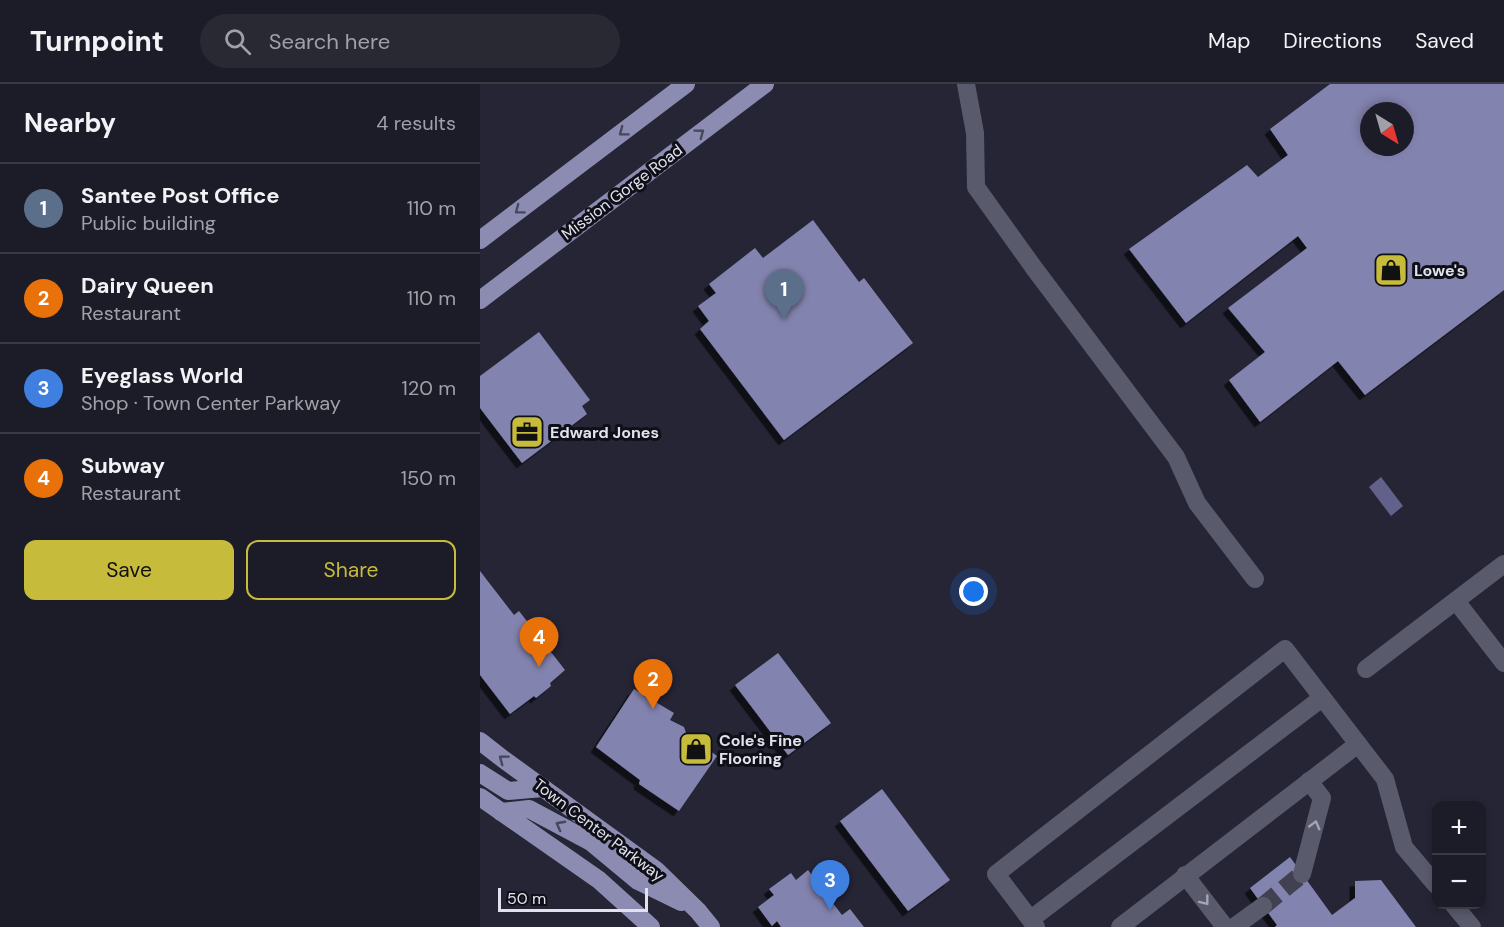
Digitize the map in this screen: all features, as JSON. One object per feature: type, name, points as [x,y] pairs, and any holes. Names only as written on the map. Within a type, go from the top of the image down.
[{"type":"main road","points":[[480,240],[686,84]]},
{"type":"main road","name":"Mission Gorge Road","points":[[480,300],[765,84]]},
{"type":"main road","name":"Town Center Parkway","points":[[480,741],[656,870],[711,927]]},
{"type":"main road","points":[[480,773],[508,791],[543,788]]},
{"type":"main road","points":[[480,797],[599,880],[651,927]]},
{"type":"main road","points":[[501,812],[530,809],[591,842],[638,880],[698,911]]},
{"type":"street","points":[[966,84],[975,133],[976,187],[1176,457],[1197,502],[1255,579]]},
{"type":"street","points":[[1366,669],[1504,564]]},
{"type":"street","points":[[1456,601],[1504,663]]},
{"type":"street","points":[[1322,698],[1033,923],[996,874],[1285,649],[1385,779],[1404,847],[1432,879]]},
{"type":"street","points":[[1119,927],[1358,744]]},
{"type":"street","points":[[1302,874],[1322,798],[1309,781]]},
{"type":"street","points":[[1185,875],[1225,927]]},
{"type":"street","points":[[1234,927],[1263,906]]},
{"type":"street","points":[[1457,909],[1472,927]]},
{"type":"water","points":[[1381,477],[1403,506],[1391,516],[1369,487]]},
{"type":"building","name":"Lowe's","points":[[1330,84],[1504,84],[1504,290],[1365,395],[1338,361],[1260,422],[1229,380],[1265,352],[1228,308],[1307,248],[1298,236],[1186,323],[1129,249],[1247,165],[1258,177],[1288,155],[1270,129]]},
{"type":"building","points":[[813,220],[859,282],[864,278],[913,343],[784,440],[700,329],[709,321],[698,306],[716,293],[709,284],[755,248],[763,258]]},
{"type":"building","points":[[539,332],[590,400],[582,406],[587,414],[522,463],[480,408],[480,376]]},
{"type":"building","points":[[480,571],[514,615],[519,611],[565,670],[536,698],[534,696],[510,714],[480,675]]},
{"type":"building","points":[[778,653],[831,723],[788,755],[735,685]]},
{"type":"building","points":[[634,689],[674,713],[670,720],[684,727],[686,733],[717,756],[679,811],[639,784],[640,780],[596,747]]},
{"type":"building","points":[[882,789],[950,880],[908,911],[840,821]]},
{"type":"building","points":[[1290,857],[1332,915],[1355,898],[1355,881],[1381,880],[1416,927],[1275,927],[1277,925],[1250,888]]},
{"type":"building","points":[[808,870],[818,883],[827,876],[841,895],[832,902],[842,915],[850,909],[864,927],[781,927],[777,921],[772,926],[758,907],[774,895],[769,889],[791,873],[796,880]]},
{"type":"tunnel","points":[[1263,906],[1302,874]]},
{"type":"place","name":"Lowe's","points":[[1391,270]]},
{"type":"place","name":"Santee Post Office","points":[[784,319]]},
{"type":"place","name":"Edward Jones","points":[[527,432]]},
{"type":"place","name":"Subway","points":[[539,667]]},
{"type":"place","name":"Dairy Queen","points":[[653,709]]},
{"type":"place","name":"Cole's Fine Flooring","points":[[696,749]]},
{"type":"place","name":"Eyeglass World","points":[[830,910]]}]
